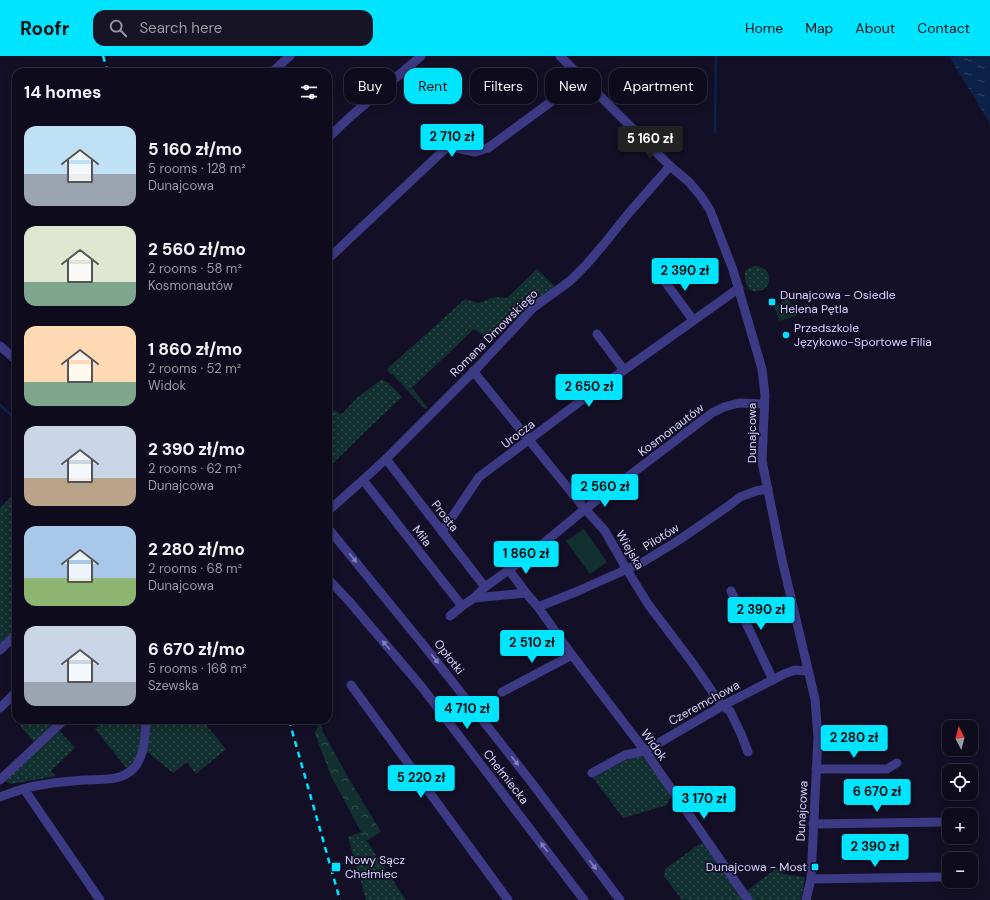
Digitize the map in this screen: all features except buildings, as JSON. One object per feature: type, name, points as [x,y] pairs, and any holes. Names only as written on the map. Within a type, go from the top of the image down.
[{"type":"street","points":[[276,68],[290,56]]},
{"type":"street","points":[[332,134],[421,56]]},
{"type":"street","name":"Dunajcowa","points":[[560,56],[571,68]]},
{"type":"street","name":"Dunajcowa","points":[[601,98],[670,166],[689,182],[710,210],[733,270],[762,369],[764,395],[762,461],[782,560],[814,699],[818,737],[811,879],[807,900]]},
{"type":"street","points":[[332,255],[445,149],[452,147],[475,152],[488,148],[548,104]]},
{"type":"street","name":"Romana Dmowskiego","points":[[332,507],[386,459],[534,307],[570,281],[586,265],[670,166]]},
{"type":"street","points":[[660,275],[693,320]]},
{"type":"street","name":"Urocza","points":[[442,532],[479,477],[582,400],[738,288]]},
{"type":"street","points":[[597,334],[624,370]]},
{"type":"street","points":[[0,346],[12,356]]},
{"type":"street","name":"Wiejska","points":[[473,371],[605,532],[648,604],[694,665],[722,706],[730,711],[748,752]]},
{"type":"street","name":"Kosmonautów","points":[[450,616],[474,598],[485,587],[528,556],[585,509],[712,413],[724,407],[739,403],[764,404]]},
{"type":"street","name":"Prosta","points":[[386,459],[485,587]]},
{"type":"street","name":"Miła","points":[[363,480],[462,606]]},
{"type":"street","name":"Pilotów","points":[[538,607],[643,562],[679,540],[740,497],[756,491],[768,489]]},
{"type":"street","name":"Opłotki","points":[[332,533],[435,659],[532,783],[620,900]]},
{"type":"street","points":[[509,570],[538,607]]},
{"type":"street","name":"Chełmiecka","points":[[332,583],[421,686],[584,900]]},
{"type":"street","points":[[731,591],[773,680]]},
{"type":"street","points":[[474,598],[526,593]]},
{"type":"street","name":"Widok","points":[[538,607],[572,655],[645,751],[748,900]]},
{"type":"street","points":[[0,650],[12,638]]},
{"type":"street","points":[[502,692],[572,655]]},
{"type":"street","name":"Czeremchowa","points":[[592,773],[625,755],[645,751],[722,706],[773,680],[795,670],[808,671]]},
{"type":"street","points":[[351,685],[508,900]]},
{"type":"street","points":[[0,708],[12,696]]},
{"type":"street","points":[[0,780],[60,724]]},
{"type":"street","points":[[0,796],[33,787],[84,780],[116,778],[128,773],[138,762],[144,747],[146,724]]},
{"type":"street","points":[[816,769],[887,769],[897,763]]},
{"type":"street","points":[[24,789],[100,900]]},
{"type":"street","points":[[813,824],[942,822]]},
{"type":"street","points":[[811,879],[941,877]]},
{"type":"green space","points":[[755,266],[762,268],[767,272],[769,275],[769,282],[766,288],[752,291],[748,288],[745,273],[747,269]]},
{"type":"green space","points":[[537,269],[555,287],[529,306],[492,342],[474,329],[412,388],[428,408],[425,409],[392,374],[389,373],[387,369],[465,299],[478,303],[495,297],[507,298]]},
{"type":"green space","points":[[788,298],[798,315],[780,321],[774,307]]},
{"type":"green space","points":[[382,379],[390,384],[402,397],[332,464],[332,408],[341,415],[358,397]]},
{"type":"green space","points":[[12,496],[12,587],[9,590],[12,593],[12,635],[0,647],[0,508]]},
{"type":"green space","points":[[584,529],[607,562],[590,574],[566,541]]},
{"type":"green space","points":[[22,724],[55,724],[34,742],[20,726]]},
{"type":"green space","points":[[101,724],[142,724],[141,744],[137,758],[127,769],[95,729]]},
{"type":"green space","points":[[149,724],[205,724],[226,749],[196,774],[187,762],[173,773],[146,751]]},
{"type":"green space","points":[[318,724],[321,724],[323,732],[348,777],[381,832],[366,841],[332,778],[315,733]]},
{"type":"green space","points":[[58,729],[75,748],[51,771],[56,776],[11,784],[3,780]]},
{"type":"green space","points":[[637,754],[648,762],[671,796],[667,805],[623,818],[593,778]]},
{"type":"green space","points":[[361,832],[406,900],[366,900],[348,837]]},
{"type":"green space","points":[[703,843],[744,900],[682,900],[664,876],[665,869]]},
{"type":"green space","points":[[782,864],[783,874],[805,877],[801,900],[751,900],[745,892]]},
{"type":"water","points":[[949,56],[990,56],[990,124]]},
{"type":"waterway","points":[[715,132],[716,56]]},
{"type":"waterway","points":[[0,405],[12,416]]},
{"type":"railway","points":[[103,56],[107,68]]},
{"type":"railway","points":[[290,724],[340,900]]},
{"type":"place","name":"Dunajcowa - Osiedle Helena Pętla","points":[[772,302]]},
{"type":"place","name":"Przedszkole Językowo-Sportowe Filia","points":[[786,335]]},
{"type":"place","name":"Nowy Sącz Chełmiec","points":[[336,867]]},
{"type":"place","name":"Dunajcowa - Most","points":[[815,867]]}]
